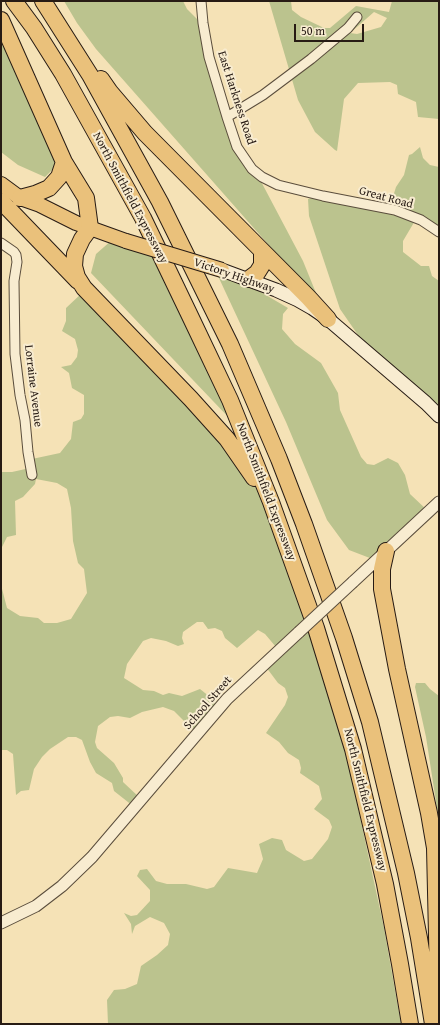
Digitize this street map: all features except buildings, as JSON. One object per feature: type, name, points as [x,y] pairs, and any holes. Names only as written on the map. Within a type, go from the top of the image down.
[{"type":"highway","name":"North Smithfield Expressway","points":[[14,1],[34,28],[62,74],[143,218],[230,400],[282,530],[316,628],[353,750],[385,884],[410,1024]]},
{"type":"highway","name":"North Smithfield Expressway","points":[[43,1],[90,75],[160,202],[219,323],[276,452],[304,524],[344,638],[370,722],[406,873],[434,1024]]},
{"type":"highway","points":[[1,20],[64,162],[86,198],[90,228],[78,246],[74,260],[75,271],[84,288]]},
{"type":"highway","points":[[69,41],[99,75],[110,92],[145,133],[328,319]]},
{"type":"highway","points":[[20,198],[49,188],[59,177],[64,162]]},
{"type":"highway","points":[[1,201],[191,399],[227,439],[259,485],[282,530]]},
{"type":"highway","points":[[249,279],[257,273],[262,265],[262,252]]},
{"type":"highway","points":[[386,551],[382,569],[382,589],[397,669],[429,813],[435,848],[438,979],[434,1024]]},
{"type":"main road","name":"Victory Highway","points":[[1,184],[20,198],[40,205],[90,228],[126,241],[249,279],[298,300],[328,319],[426,402],[439,416]]},
{"type":"street","name":"East Harkness Road","points":[[201,1],[203,24],[209,57],[227,117],[239,150],[252,170],[256,173],[278,185],[323,196]]},
{"type":"street","points":[[227,117],[262,95],[311,59],[348,28],[357,17]]},
{"type":"street","name":"Great Road","points":[[323,196],[395,210],[421,220],[439,232]]},
{"type":"street","name":"Lorraine Avenue","points":[[1,243],[14,252],[17,262],[14,281],[16,354],[20,395],[25,420],[32,475]]},
{"type":"street","name":"School Street","points":[[1,923],[36,906],[62,886],[92,858],[227,699],[439,502]]},
{"type":"green space","points":[[64,1],[183,1],[187,9],[203,25],[238,147],[256,172],[303,261],[316,293],[289,268],[96,49],[77,23]]},
{"type":"green space","points":[[269,1],[291,1],[292,10],[301,17],[324,28],[330,28],[356,6],[389,12],[392,1],[439,1],[439,119],[418,117],[416,102],[398,94],[397,85],[390,82],[358,83],[344,99],[337,151],[315,132],[298,100]],"holes":[[[374,12],[387,18],[381,27],[357,34],[350,33]]]},
{"type":"green space","points":[[1,17],[58,164],[45,177],[18,165],[1,152]]},
{"type":"green space","points":[[420,147],[423,158],[430,165],[439,167],[439,227],[416,219],[403,241],[403,252],[421,266],[429,266],[432,276],[439,281],[439,417],[376,361],[340,309],[309,216],[308,199],[320,195],[390,206],[396,187],[404,175],[409,155]]},
{"type":"green space","points":[[112,240],[158,254],[233,422],[91,273],[96,254]]},
{"type":"green space","points":[[218,276],[259,291],[288,308],[283,314],[282,329],[295,344],[321,363],[338,393],[340,410],[361,457],[367,464],[374,465],[388,458],[398,463],[405,475],[410,494],[428,511],[375,560],[349,550],[327,520],[286,422]]},
{"type":"green space","points":[[82,293],[210,423],[255,480],[262,495],[338,715],[384,928],[401,1024],[108,1024],[107,1000],[114,990],[125,989],[137,984],[141,966],[168,945],[170,934],[164,923],[150,917],[135,926],[132,934],[131,924],[124,913],[131,916],[137,915],[150,901],[150,890],[137,876],[140,870],[147,869],[156,881],[167,884],[186,884],[207,889],[214,887],[228,868],[257,873],[263,859],[259,844],[272,838],[282,840],[286,850],[304,861],[312,859],[328,839],[332,827],[329,820],[314,809],[322,799],[319,786],[300,773],[301,768],[299,760],[288,753],[279,742],[266,733],[285,705],[288,697],[285,688],[278,683],[263,663],[276,647],[265,634],[258,630],[237,648],[225,638],[222,631],[215,628],[208,629],[203,622],[197,622],[183,632],[182,638],[184,644],[178,646],[166,641],[151,638],[143,641],[127,664],[124,678],[143,690],[154,691],[163,695],[169,693],[182,696],[200,689],[220,705],[196,733],[174,711],[163,707],[142,712],[130,718],[118,716],[110,717],[98,726],[95,742],[97,748],[114,763],[123,778],[123,782],[140,798],[133,806],[114,791],[112,783],[96,773],[90,762],[82,740],[76,737],[68,737],[50,749],[42,757],[34,769],[29,790],[21,791],[16,795],[13,754],[7,750],[1,750],[1,585],[7,608],[20,616],[38,618],[44,623],[57,623],[71,619],[87,593],[84,569],[78,563],[73,541],[71,508],[67,489],[57,483],[36,479],[35,484],[23,497],[15,501],[16,535],[7,537],[1,549],[1,472],[12,472],[30,468],[32,459],[60,453],[71,439],[73,422],[81,419],[84,414],[84,395],[72,388],[69,373],[61,367],[71,365],[77,357],[78,350],[75,339],[62,331],[66,321],[66,308]]},
{"type":"green space","points":[[416,683],[425,683],[439,696],[439,821],[426,737],[415,687]]}]
